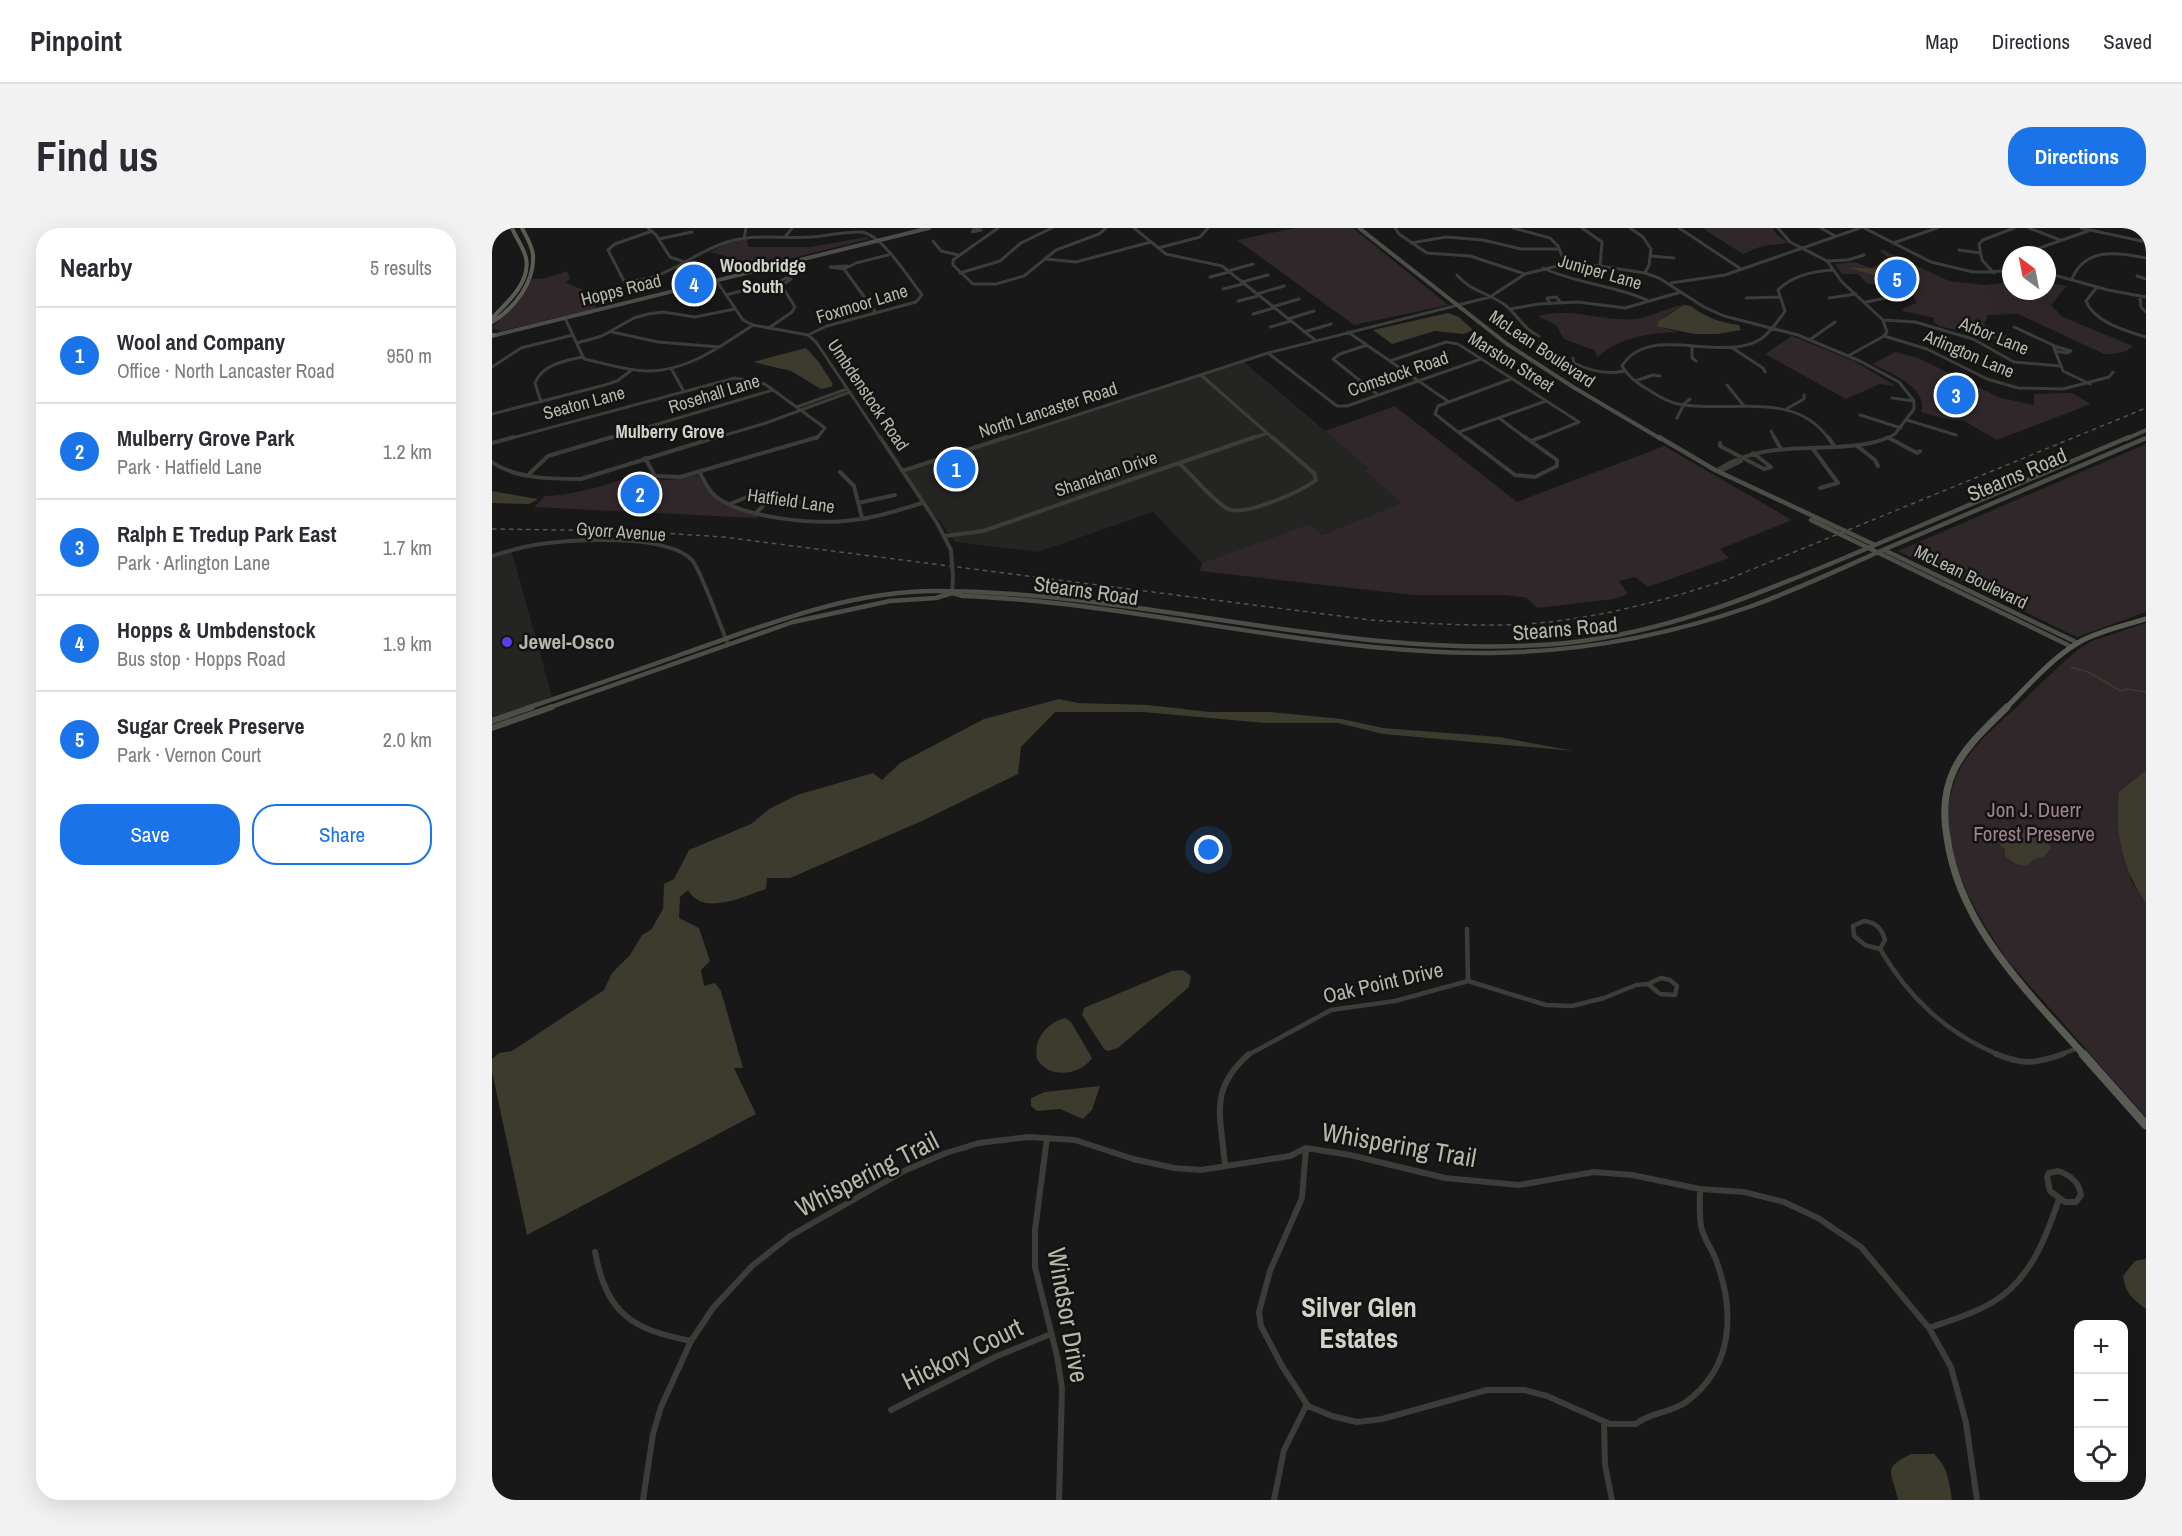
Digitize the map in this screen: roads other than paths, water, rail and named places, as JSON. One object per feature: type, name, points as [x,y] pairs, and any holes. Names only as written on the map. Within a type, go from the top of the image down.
[{"type":"main road","points":[[492,320],[507,303],[525,276],[526,257],[512,228]]},
{"type":"main road","points":[[492,320],[501,317],[522,292],[529,277],[533,256],[522,228]]},
{"type":"main road","name":"Hopps Road","points":[[493,335],[929,228]]},
{"type":"main road","name":"McLean Boulevard","points":[[1359,228],[1507,344],[1574,387],[1745,487],[1876,553],[2075,645]]},
{"type":"main road","name":"Stearns Road","points":[[492,721],[727,641],[793,622],[890,601],[936,598],[972,590],[1084,600],[1407,644],[1502,646],[1598,638],[1679,622],[1741,601],[2146,430]]},
{"type":"main road","name":"Stearns Road","points":[[952,593],[963,596],[1059,603],[1402,649],[1519,652],[1606,644],[1677,630],[1751,606],[2146,438]]},
{"type":"main road","name":"McLean Boulevard","points":[[1721,472],[2075,645]]},
{"type":"main road","points":[[2146,619],[2075,645],[2003,711],[1979,735],[1957,763],[1946,794],[1945,816],[1947,849],[1952,870],[1960,893],[1971,913],[2010,970],[2146,1125]]},
{"type":"main road","name":"Stearns Road","points":[[492,728],[727,641]]},
{"type":"street","points":[[565,318],[582,357],[588,361],[652,371],[704,358],[753,325],[743,320],[707,269],[670,257],[659,239],[648,228]]},
{"type":"street","points":[[744,238],[746,228]]},
{"type":"street","points":[[785,237],[792,228]]},
{"type":"street","points":[[998,228],[953,260],[953,265],[969,282],[977,285],[996,284],[1024,276],[1064,245],[1094,236],[1106,228]]},
{"type":"street","points":[[960,273],[1000,261],[1023,241],[1052,228]]},
{"type":"street","points":[[1134,228],[1171,256],[1213,262],[1228,271],[1315,340]]},
{"type":"street","points":[[1158,248],[1200,237],[1208,228]]},
{"type":"street","points":[[1395,228],[1399,234],[1427,253],[1470,256],[1525,274]]},
{"type":"street","points":[[1513,228],[1552,239],[1565,264]]},
{"type":"street","points":[[1582,228],[1604,244],[1600,266]]},
{"type":"street","points":[[1630,228],[1649,243],[1651,256],[1645,273]]},
{"type":"street","points":[[1679,228],[1741,269]]},
{"type":"street","points":[[1778,228],[1785,238],[1827,261],[1833,270],[1883,320],[1887,332],[1884,336],[1848,356]]},
{"type":"street","points":[[1821,228],[1835,236]]},
{"type":"street","points":[[1671,284],[1713,277],[1741,269],[1862,228],[1931,262],[1962,270],[2002,272]]},
{"type":"street","points":[[1893,243],[1937,228]]},
{"type":"street","points":[[1994,273],[1983,263],[1980,253],[1981,241],[2014,228]]},
{"type":"street","points":[[2029,228],[2061,240]]},
{"type":"street","points":[[2081,228],[2146,242]]},
{"type":"street","points":[[652,231],[609,248],[607,251],[622,279],[630,282],[644,280],[687,263],[718,245],[744,238],[809,237],[854,229],[868,233],[876,241]]},
{"type":"street","points":[[1445,229],[1446,237]]},
{"type":"street","points":[[980,231],[990,233]]},
{"type":"street","points":[[2045,246],[2088,231]]},
{"type":"street","points":[[659,239],[692,232]]},
{"type":"street","points":[[1411,243],[1446,237],[1483,240],[1521,249],[1559,249]]},
{"type":"street","name":"Foxmoor Lane","points":[[808,335],[827,326],[916,302],[923,297],[876,241]]},
{"type":"street","points":[[933,241],[941,251],[958,255]]},
{"type":"street","points":[[1046,259],[1077,262],[1151,242]]},
{"type":"street","points":[[1959,250],[1980,253]]},
{"type":"street","points":[[2072,279],[2081,264],[2087,260],[2109,254],[2146,258]]},
{"type":"street","points":[[876,313],[844,269],[830,267],[847,266],[888,255]]},
{"type":"street","points":[[1827,261],[1848,260],[1864,255]]},
{"type":"street","points":[[1651,256],[1674,258]]},
{"type":"street","points":[[1210,277],[1253,264]]},
{"type":"street","name":"North Lancaster Road","points":[[902,471],[1268,353],[1490,297],[1525,274],[1565,264],[1600,266],[1645,273],[1671,284],[1704,307],[1732,318],[1811,339],[1848,356],[1899,382],[1914,401]]},
{"type":"street","points":[[844,269],[847,266]]},
{"type":"street","name":"Juniper Lane","points":[[1543,268],[1563,279],[1625,290],[1649,301]]},
{"type":"street","points":[[1833,270],[1818,271],[1784,283],[1778,290],[1785,311],[1759,340],[1731,347],[1666,344],[1640,351],[1626,358],[1622,366],[1635,381],[1649,390],[1665,400],[1684,405],[1767,405],[1788,408],[1822,427],[1836,447]]},
{"type":"street","points":[[1223,289],[1268,275]]},
{"type":"street","points":[[1456,275],[1470,287],[1510,309],[1519,323],[1539,336]]},
{"type":"street","points":[[2056,275],[2097,287],[2146,297]]},
{"type":"street","points":[[2137,276],[2146,279]]},
{"type":"street","points":[[726,295],[775,284],[786,278],[791,279],[780,286]]},
{"type":"street","points":[[769,328],[795,307],[795,303],[780,286],[775,284]]},
{"type":"street","points":[[974,291],[977,285]]},
{"type":"street","points":[[1238,302],[1284,286]]},
{"type":"street","points":[[2097,287],[2086,301],[2090,310],[2146,337]]},
{"type":"street","points":[[1510,309],[1550,303],[1578,302],[1625,308],[1681,292]]},
{"type":"street","points":[[1829,298],[1856,294]]},
{"type":"street","points":[[1550,303],[1547,297],[1550,296],[1556,297],[1561,303]]},
{"type":"street","points":[[2140,296],[2141,307],[2146,312]]},
{"type":"street","points":[[1746,298],[1780,297]]},
{"type":"street","points":[[1866,302],[1891,297]]},
{"type":"street","points":[[1253,314],[1299,299]]},
{"type":"street","points":[[577,343],[612,332],[634,318],[648,314],[663,312],[695,317],[735,309]]},
{"type":"street","points":[[1270,327],[1314,311]]},
{"type":"street","name":"Arbor Lane","points":[[1883,320],[1915,322],[1973,339],[2014,362],[2060,366]]},
{"type":"street","points":[[1811,339],[1835,322]]},
{"type":"street","points":[[1304,332],[1331,324]]},
{"type":"street","name":"Umbdenstock Road","points":[[753,325],[808,335],[816,342],[945,536],[951,550],[952,593]]},
{"type":"street","points":[[2014,327],[2046,340],[2054,346],[2064,347],[2071,351],[2067,353],[2056,351]]},
{"type":"street","points":[[612,332],[658,342],[720,347]]},
{"type":"street","points":[[1348,332],[1449,402]]},
{"type":"street","points":[[492,367],[521,348],[573,335]]},
{"type":"street","name":"Arlington Lane","points":[[1884,336],[1932,350],[1988,379],[2020,389],[2061,391],[2090,384],[2109,377],[2113,372]]},
{"type":"street","name":"Marston Street","points":[[1390,361],[1446,342],[1458,344],[1579,422],[1531,441]]},
{"type":"street","points":[[1367,345],[1340,354],[1333,359],[1378,395]]},
{"type":"street","points":[[1692,346],[1692,358],[1696,361]]},
{"type":"street","points":[[2054,346],[2060,366],[2069,374],[2090,384]]},
{"type":"street","points":[[1731,347],[1766,372]]},
{"type":"street","name":"Comstock Road","points":[[1268,353],[1328,402],[1337,406],[1347,406],[1481,359]]},
{"type":"street","points":[[541,402],[535,383],[538,375],[556,364],[582,357]]},
{"type":"street","points":[[1573,358],[1574,363],[1586,370],[1609,373],[1624,371]]},
{"type":"street","points":[[671,368],[683,390]]},
{"type":"street","points":[[492,414],[612,383],[633,369]]},
{"type":"street","points":[[1179,463],[1226,508],[1234,510],[1246,508],[1315,481],[1314,473],[1201,375]]},
{"type":"street","points":[[1635,381],[1653,375],[1660,376]]},
{"type":"street","name":"Seaton Lane","points":[[492,443],[683,390],[735,378],[760,382],[825,428],[822,434],[815,438],[700,473]]},
{"type":"street","points":[[1499,418],[1557,460],[1557,465],[1535,477],[1515,476],[1435,414],[1438,406],[1511,379]]},
{"type":"street","points":[[1727,385],[1744,406]]},
{"type":"street","name":"Rosehall Lane","points":[[530,472],[548,456],[558,452],[773,390]]},
{"type":"street","points":[[492,462],[503,470],[530,472],[559,479],[581,479],[766,423],[798,408],[848,390]]},
{"type":"street","points":[[1640,393],[1649,390]]},
{"type":"street","points":[[1788,408],[1804,399],[1803,395]]},
{"type":"street","points":[[1721,472],[1741,461],[1742,457],[1753,453],[1781,449],[1857,446],[1888,438],[1907,420],[1914,408],[1914,401],[1892,398]]},
{"type":"street","points":[[1677,418],[1690,399]]},
{"type":"street","points":[[1459,432],[1546,400]]},
{"type":"street","points":[[1860,415],[1900,428]]},
{"type":"street","points":[[1907,420],[1956,435]]},
{"type":"street","points":[[1771,431],[1781,449]]},
{"type":"street","name":"Shanahan Drive","points":[[945,536],[983,531],[1267,433]]},
{"type":"street","points":[[1888,438],[1911,451],[1920,451]]},
{"type":"street","points":[[1720,443],[1720,446],[1764,469],[1771,467],[1753,453]]},
{"type":"street","points":[[1857,446],[1878,465]]},
{"type":"street","points":[[1813,449],[1838,483],[1820,488]]},
{"type":"street","points":[[645,458],[652,472],[662,478],[700,473]]},
{"type":"street","points":[[840,472],[850,477],[856,486],[862,518]]},
{"type":"street","name":"Hatfield Lane","points":[[700,473],[708,489],[729,504],[757,513],[833,522],[862,518],[922,503]]},
{"type":"street","points":[[729,504],[764,490],[773,493],[757,513]]},
{"type":"street","points":[[858,503],[895,495]]},
{"type":"street","points":[[770,499],[804,502]]},
{"type":"street","name":"Gyorr Avenue","points":[[492,556],[519,548],[555,542],[652,544],[683,553],[693,561],[727,641]]},
{"type":"street","points":[[1880,950],[1886,940],[1879,927],[1868,921],[1858,921],[1853,926],[1852,932],[1858,941],[1880,950],[1889,965],[1924,1007],[1945,1026],[1973,1044],[2027,1063],[2078,1048]]},
{"type":"street","points":[[1467,929],[1468,981]]},
{"type":"street","name":"Oak Point Drive","points":[[1225,1165],[1219,1098],[1235,1066],[1251,1052],[1330,1010],[1395,1000],[1468,981],[1546,1005],[1572,1006],[1604,998],[1636,985],[1666,978],[1677,986],[1677,991],[1675,995],[1669,997],[1662,995],[1648,984]]},
{"type":"street","name":"Whispering Trail","points":[[643,1500],[653,1434],[661,1407],[691,1341],[713,1308],[752,1266],[790,1236],[904,1171],[946,1153],[1004,1139],[1047,1138],[1075,1140],[1144,1162],[1174,1168],[1201,1170],[1290,1156],[1306,1148],[1350,1155],[1445,1178],[1519,1185],[1594,1172],[1632,1175],[1700,1189],[1744,1192],[1784,1202],[1818,1218],[1861,1247],[1929,1328],[1951,1367],[1966,1423],[1977,1500]]},
{"type":"street","name":"Windsor Drive","points":[[1047,1138],[1035,1230],[1035,1257],[1062,1388],[1059,1500]]},
{"type":"street","points":[[1306,1148],[1302,1198],[1270,1271],[1259,1312],[1261,1326],[1307,1404],[1332,1416],[1357,1422],[1382,1419],[1487,1390],[1524,1390],[1560,1400],[1604,1422],[1636,1424],[1643,1418],[1670,1410],[1686,1402],[1709,1380],[1725,1347],[1729,1307],[1716,1260],[1701,1227],[1700,1189]]},
{"type":"street","points":[[2053,1172],[2069,1175],[2081,1190],[2081,1195],[2076,1202],[2065,1202],[2059,1199],[2047,1186],[2047,1177],[2053,1172]]},
{"type":"street","points":[[1929,1328],[1979,1310],[2011,1290],[2032,1261],[2059,1199]]},
{"type":"street","points":[[595,1252],[606,1293],[621,1313],[646,1329],[691,1341]]},
{"type":"street","name":"Hickory Court","points":[[891,1410],[995,1357],[1051,1334]]},
{"type":"street","points":[[1274,1500],[1282,1452],[1294,1425],[1307,1404]]},
{"type":"street","points":[[1604,1422],[1605,1465],[1612,1500]]},
{"type":"waterway","points":[[2071,667],[2088,672],[2121,691],[2126,689],[2146,692]]},
{"type":"railway","points":[[492,529],[631,531],[723,537],[1371,620],[1468,625],[1526,624],[1602,614],[1726,580],[2146,408]]},
{"type":"place","name":"Sugar Creek Preserve","points":[[1897,279]]},
{"type":"place","name":"Hopps & Umbdenstock","points":[[694,284]]},
{"type":"place","name":"Ralph E Tredup Park East","points":[[1956,395]]},
{"type":"place","name":"Wool and Company","points":[[956,469]]},
{"type":"place","name":"Mulberry Grove Park","points":[[640,494]]},
{"type":"place","name":"Jewel-Osco","points":[[507,642]]},
{"type":"district","name":"Woodbridge South","points":[[763,276]]},
{"type":"district","name":"Mulberry Grove","points":[[670,432]]},
{"type":"district","name":"Silver Glen Estates","points":[[1359,1324]]},
{"type":"park label","name":"Jon J. Duerr Forest Preserve","points":[[2034,822]]}]
